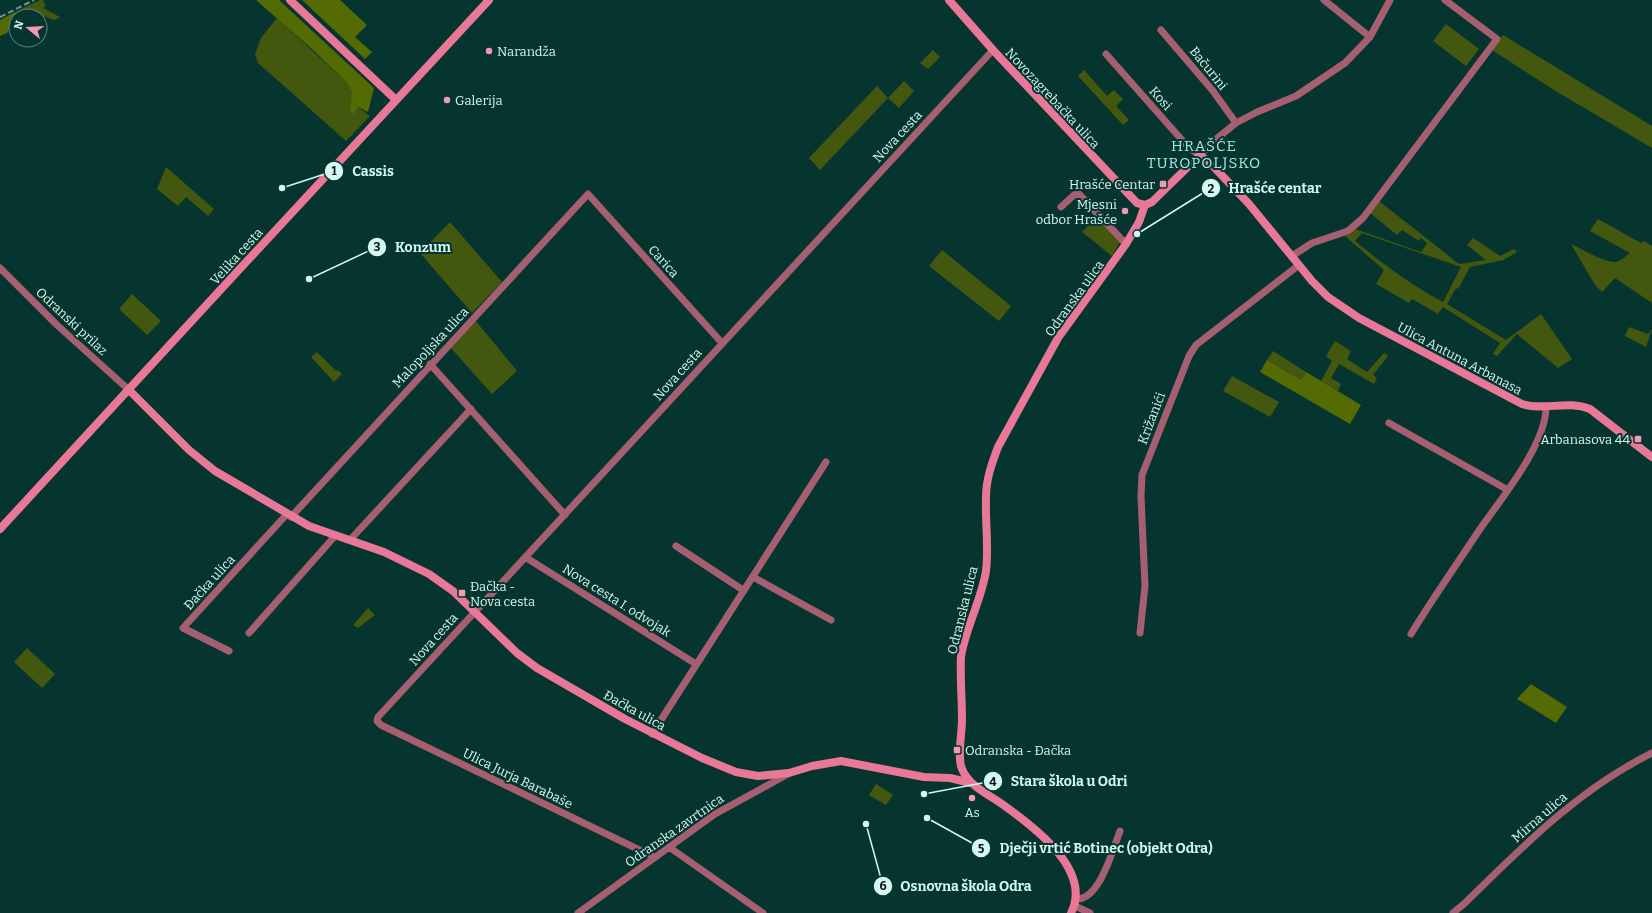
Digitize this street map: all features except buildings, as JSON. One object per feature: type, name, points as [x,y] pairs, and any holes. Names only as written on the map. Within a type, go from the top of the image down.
[{"type":"main road","points":[[290,0],[395,99]]},
{"type":"main road","name":"Velika cesta","points":[[0,529],[395,99],[489,0]]},
{"type":"main road","name":"Novozagrebačka ulica","points":[[949,0],[993,50],[1132,199],[1137,203],[1145,205]]},
{"type":"main road","points":[[1145,205],[1152,202],[1200,155]]},
{"type":"main road","name":"Ulica Antuna Arbanasa","points":[[1200,155],[1210,163],[1249,204],[1320,290],[1359,318],[1517,402],[1531,407],[1571,405],[1590,409],[1652,457]]},
{"type":"main road","name":"Odranska ulica","points":[[1074,906],[1076,886],[1072,875],[1055,849],[1043,836],[1023,819],[971,783],[962,770],[960,762],[962,656],[964,644],[986,572],[988,553],[986,498],[992,464],[1002,438],[1058,338],[1126,244],[1139,222],[1145,205]]},
{"type":"main road","name":"Đačka ulica","points":[[129,390],[198,458],[215,471],[289,515],[335,536],[389,554],[424,571],[445,584],[518,653],[537,668],[652,734],[718,765],[751,775],[770,776],[789,773],[812,766],[842,761],[924,778],[950,778],[971,783]]},
{"type":"main road","points":[[950,778],[960,762]]},
{"type":"street","points":[[1324,0],[1370,37]]},
{"type":"street","points":[[1200,155],[1215,140],[1236,123],[1307,89],[1349,59],[1370,37],[1390,0]]},
{"type":"street","points":[[1292,256],[1312,243],[1348,231],[1363,218],[1497,39],[1445,0]]},
{"type":"street","name":"Bačurini","points":[[1161,30],[1212,91],[1236,123]]},
{"type":"street","name":"Nova cesta","points":[[379,715],[993,50]]},
{"type":"street","name":"Kosi","points":[[1106,54],[1189,148],[1200,155]]},
{"type":"street","name":"Carica","points":[[588,194],[722,343]]},
{"type":"street","name":"Malopoljska ulica","points":[[289,515],[588,194]]},
{"type":"street","points":[[1061,208],[1074,194],[1079,194],[1126,244]]},
{"type":"street","name":"Križanići","points":[[1140,634],[1145,586],[1141,496],[1142,475],[1189,356],[1196,345],[1299,265]]},
{"type":"street","name":"Odranski prilaz","points":[[0,268],[57,325],[129,390]]},
{"type":"street","points":[[430,364],[565,514]]},
{"type":"street","points":[[1411,634],[1438,590],[1452,573],[1530,455],[1546,416],[1546,407]]},
{"type":"street","points":[[350,540],[471,409]]},
{"type":"street","points":[[1389,423],[1508,490]]},
{"type":"street","points":[[652,734],[826,462]]},
{"type":"street","name":"Đačka ulica","points":[[229,651],[183,628],[289,515]]},
{"type":"street","points":[[249,633],[335,536]]},
{"type":"street","points":[[676,546],[743,590]]},
{"type":"street","name":"Nova cesta I. odvojak","points":[[525,556],[696,664]]},
{"type":"street","points":[[752,577],[831,620]]},
{"type":"street","name":"Ulica Jurja Barabaše","points":[[379,715],[377,720],[381,725],[654,857]]},
{"type":"street","name":"Mirna ulica","points":[[1453,913],[1537,832],[1565,808],[1596,786],[1652,752]]},
{"type":"street","name":"Odranska zavrtnica","points":[[578,913],[715,814],[789,773]]},
{"type":"street","points":[[751,775],[758,784],[756,791]]},
{"type":"street","points":[[1090,913],[1074,906],[1087,896],[1098,883],[1120,831]]},
{"type":"street","points":[[669,846],[762,913]]},
{"type":"green space","points":[[40,0],[43,0],[46,6],[43,8],[23,8]]},
{"type":"green space","points":[[256,0],[279,0],[374,88],[368,112],[358,107],[353,114],[350,112],[352,92],[346,82],[313,50]]},
{"type":"green space","points":[[302,0],[340,0],[367,25],[355,37],[372,52],[365,59]]},
{"type":"green space","points":[[48,11],[60,17],[54,20],[48,18]]},
{"type":"green space","points":[[8,16],[8,31],[0,36],[0,20]]},
{"type":"green space","points":[[277,18],[346,82],[352,92],[352,100],[358,107],[370,116],[346,141],[258,63],[255,54],[261,38]]},
{"type":"green space","points":[[1446,24],[1479,49],[1466,66],[1433,41]]},
{"type":"green space","points":[[1503,35],[1652,126],[1652,148],[1554,90],[1492,50]]},
{"type":"green space","points":[[933,50],[940,57],[928,69],[920,63]]},
{"type":"green space","points":[[1084,70],[1107,96],[1114,90],[1123,99],[1116,106],[1129,120],[1123,125],[1078,76]]},
{"type":"green space","points":[[904,81],[914,91],[899,108],[888,98]]},
{"type":"green space","points":[[877,86],[888,98],[820,170],[809,158]]},
{"type":"green space","points":[[166,167],[214,209],[208,216],[186,197],[178,206],[157,189]]},
{"type":"green space","points":[[1379,201],[1459,264],[1486,260],[1467,245],[1473,238],[1500,256],[1514,249],[1517,252],[1503,260],[1470,267],[1458,289],[1456,288],[1447,304],[1506,340],[1541,314],[1572,359],[1558,368],[1517,334],[1497,356],[1493,354],[1500,343],[1443,307],[1438,314],[1412,299],[1409,303],[1376,284],[1384,270],[1345,236],[1351,234],[1355,229],[1421,252],[1427,243],[1421,238],[1419,241],[1402,230],[1397,235],[1370,213]],"holes":[[[1362,233],[1461,267],[1443,302],[1398,274],[1355,241]]]},
{"type":"green space","points":[[1097,217],[1120,242],[1112,256],[1082,232]]},
{"type":"green space","points":[[1598,219],[1641,243],[1644,241],[1652,246],[1652,303],[1615,278],[1602,292],[1595,285],[1571,244],[1602,259],[1615,262],[1619,261],[1630,253],[1590,231]]},
{"type":"green space","points":[[450,222],[502,282],[472,313],[420,253]]},
{"type":"green space","points":[[942,250],[1011,306],[999,321],[929,266]]},
{"type":"green space","points":[[132,294],[161,321],[147,335],[119,309]]},
{"type":"green space","points":[[475,320],[517,371],[492,394],[450,347]]},
{"type":"green space","points":[[1629,327],[1648,334],[1652,329],[1646,347],[1625,336]]},
{"type":"green space","points":[[1335,341],[1351,351],[1347,359],[1367,372],[1384,353],[1388,356],[1373,375],[1377,378],[1374,384],[1339,364],[1331,378],[1341,384],[1338,391],[1321,381],[1332,361],[1326,356]]},
{"type":"green space","points":[[1273,351],[1306,372],[1301,380],[1267,360]]},
{"type":"green space","points":[[317,352],[336,371],[338,370],[342,374],[334,382],[311,357]]},
{"type":"green space","points":[[1267,360],[1301,380],[1306,372],[1361,405],[1350,424],[1260,372]]},
{"type":"green space","points":[[1232,376],[1279,402],[1270,417],[1223,391]]},
{"type":"green space","points":[[368,608],[375,615],[358,628],[353,625]]},
{"type":"green space","points":[[27,648],[55,674],[42,688],[14,662]]},
{"type":"green space","points":[[1531,684],[1567,707],[1556,723],[1517,699]]},
{"type":"green space","points":[[876,784],[893,795],[886,805],[869,795]]},
{"type":"railway","points":[[0,17],[34,0]]},
{"type":"place","name":"Narandža","points":[[489,51]]},
{"type":"place","name":"Galerija","points":[[447,100]]},
{"type":"place","name":"Hrašće Centar","points":[[1163,184]]},
{"type":"place","name":"Cassis","points":[[282,188]]},
{"type":"place","name":"Mjesni odbor Hrašće","points":[[1125,211]]},
{"type":"place","name":"Hrašće centar","points":[[1137,234]]},
{"type":"place","name":"Konzum","points":[[309,279]]},
{"type":"place","name":"Arbanasova 44","points":[[1638,439]]},
{"type":"place","name":"Đačka - Nova cesta","points":[[462,593]]},
{"type":"place","name":"Odranska - Đačka","points":[[957,750]]},
{"type":"place","name":"Stara škola u Odri","points":[[924,794]]},
{"type":"place","name":"As","points":[[972,798]]},
{"type":"place","name":"Dječji vrtić Botinec (objekt Odra)","points":[[927,818]]},
{"type":"place","name":"Osnovna škola Odra","points":[[866,824]]},
{"type":"district","name":"HRAŠĆE TUROPOLJSKO","points":[[1204,154]]}]
